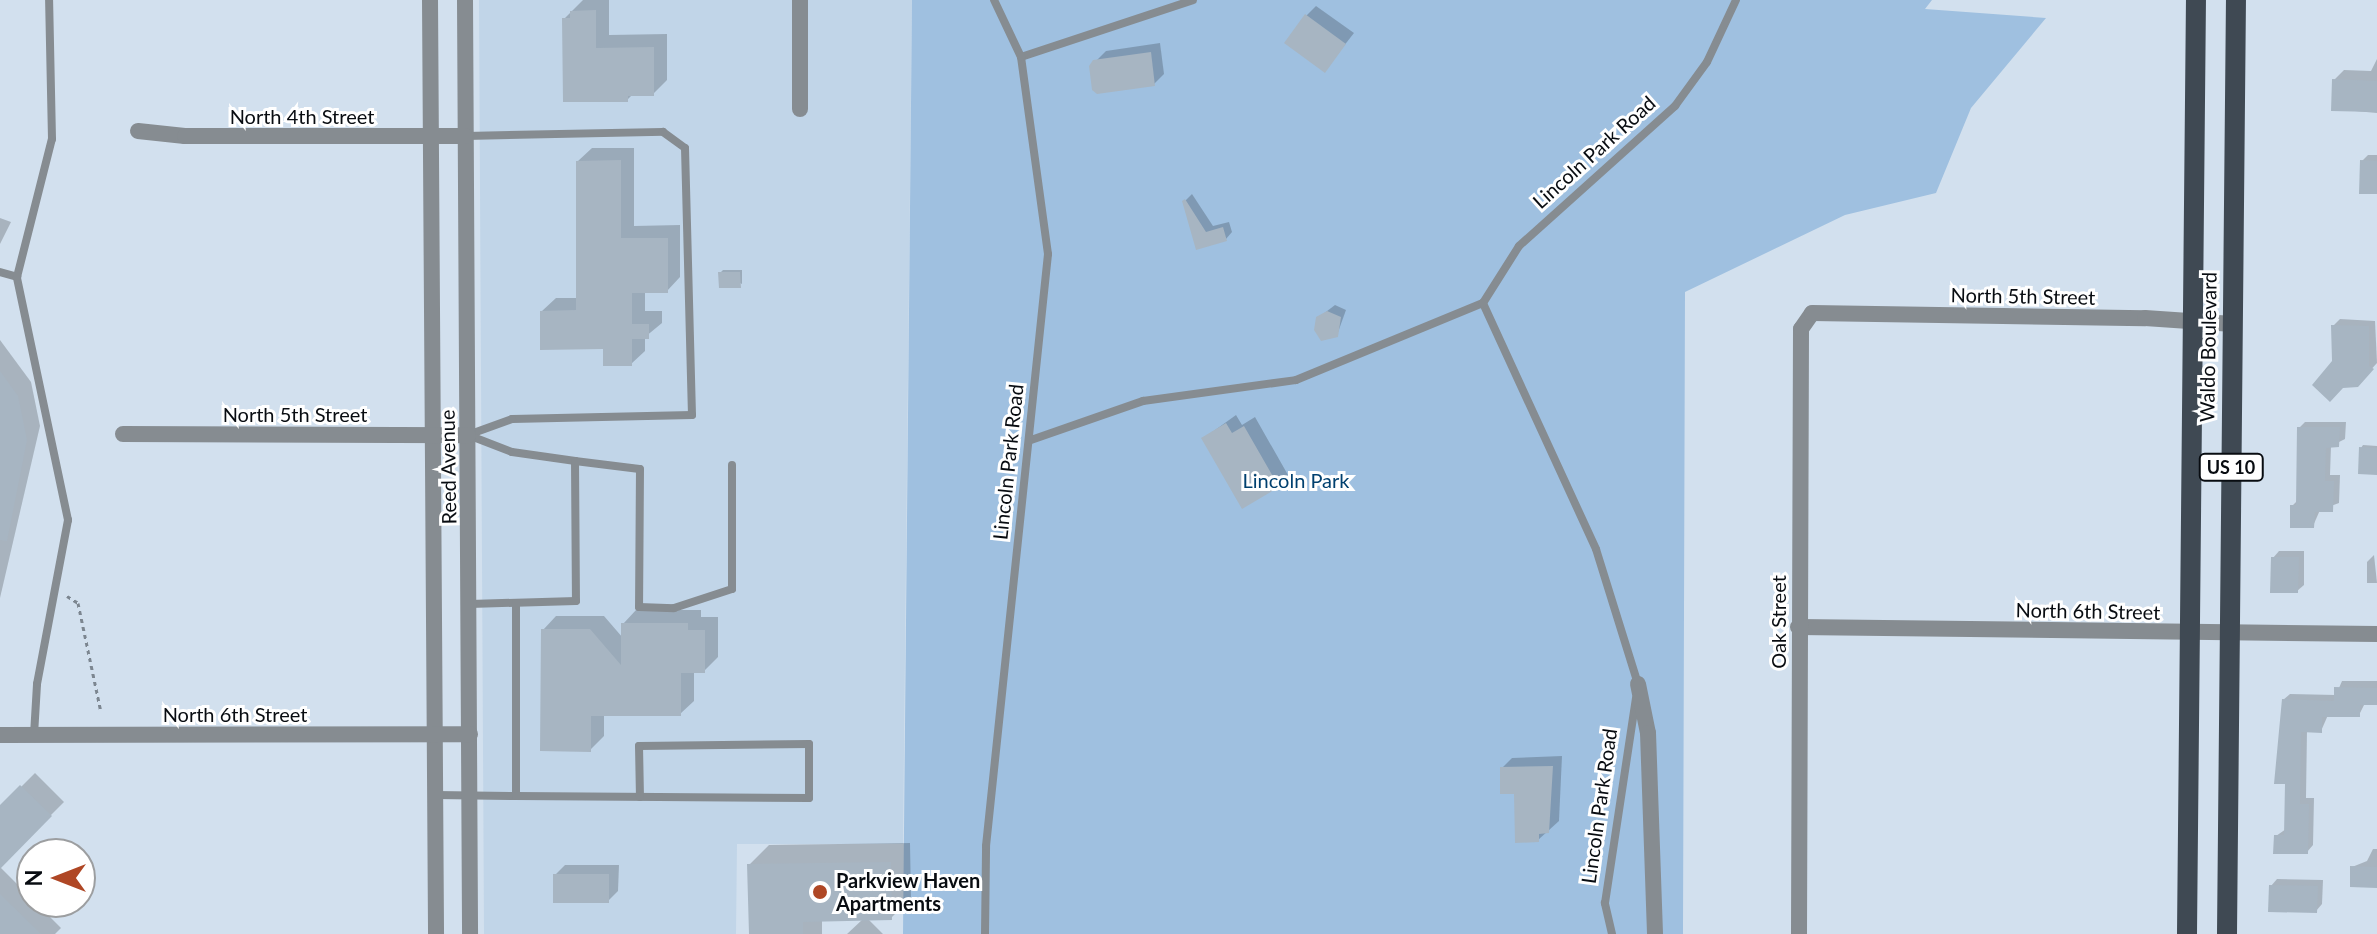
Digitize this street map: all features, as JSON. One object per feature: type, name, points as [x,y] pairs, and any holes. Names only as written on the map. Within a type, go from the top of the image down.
[{"type":"main road","name":"Waldo Boulevard","points":[[2187,934],[2196,0]]},
{"type":"main road","name":"Waldo Boulevard","points":[[2227,934],[2236,0]]},
{"type":"street","name":"Reed Avenue","points":[[430,0],[436,934]]},
{"type":"street","name":"Reed Avenue","points":[[465,0],[470,934]]},
{"type":"street","points":[[800,0],[800,109]]},
{"type":"street","name":"North 4th Street","points":[[138,131],[185,136],[465,136]]},
{"type":"street","name":"North 5th Street","points":[[1812,313],[2193,320],[2233,324]]},
{"type":"street","name":"Oak Street","points":[[1799,934],[1801,329],[1812,313]]},
{"type":"street","name":"North 5th Street","points":[[123,434],[468,435]]},
{"type":"street","name":"North 6th Street","points":[[1798,627],[2377,634]]},
{"type":"street","name":"Lincoln Park Road","points":[[1638,684],[1648,733],[1655,934]]},
{"type":"street","name":"North 6th Street","points":[[0,735],[470,734]]},
{"type":"lane","points":[[34,735],[37,684],[68,520],[17,277],[52,139],[54,42],[49,0]]},
{"type":"lane","name":"Lincoln Park Road","points":[[985,934],[986,846],[1031,440],[1048,254],[1021,57],[994,0]]},
{"type":"lane","points":[[1021,57],[1193,0]]},
{"type":"lane","name":"Lincoln Park Road","points":[[1612,934],[1605,903],[1638,684],[1596,549],[1483,303],[1519,246],[1675,106],[1707,62],[1736,0]]},
{"type":"lane","points":[[465,136],[663,132],[685,148],[692,415],[512,419],[468,435]]},
{"type":"lane","points":[[0,272],[17,277]]},
{"type":"lane","points":[[1031,440],[1143,401],[1296,380],[1483,303]]},
{"type":"lane","points":[[468,435],[512,452],[640,469],[639,607],[674,608],[732,589],[732,465]]},
{"type":"lane","points":[[470,604],[576,601],[575,461]]},
{"type":"lane","points":[[516,603],[516,796]]},
{"type":"lane","points":[[435,795],[640,797],[809,798],[809,744],[639,746],[640,797]]},
{"type":"path","points":[[67,596],[78,603],[101,712]]},
{"type":"shaded area","points":[[479,0],[912,0],[903,844],[737,844],[736,934],[484,934]]},
{"type":"green space","name":"Lincoln Park","points":[[912,0],[1932,0],[1925,9],[2046,18],[1971,108],[1936,193],[1845,215],[1685,292],[1683,934],[903,934]]},
{"type":"building","points":[[596,10],[596,48],[654,47],[654,96],[628,96],[628,102],[563,102],[562,18],[570,18],[570,11]]},
{"type":"building","points":[[1305,14],[1346,44],[1325,73],[1284,43]]},
{"type":"building","points":[[1151,52],[1155,86],[1097,94],[1092,90],[1089,66],[1093,60]]},
{"type":"building","points":[[2332,79],[2377,81],[2377,112],[2331,111]]},
{"type":"building","points":[[621,160],[621,238],[668,238],[668,293],[632,293],[632,324],[649,324],[649,339],[632,339],[632,366],[603,366],[603,349],[540,350],[540,311],[576,310],[576,161]]},
{"type":"building","points":[[2360,160],[2377,161],[2377,194],[2359,194]]},
{"type":"building","points":[[1185,199],[1206,232],[1223,227],[1227,241],[1196,250],[1182,201]]},
{"type":"building","points":[[718,272],[740,272],[741,288],[719,288]]},
{"type":"building","points":[[1327,311],[1341,317],[1338,337],[1321,341],[1314,330],[1316,317]]},
{"type":"building","points":[[2331,325],[2369,326],[2369,366],[2374,369],[2358,387],[2343,388],[2330,402],[2312,385],[2332,361]]},
{"type":"building","points":[[0,371],[18,396],[27,440],[7,541],[0,540]]},
{"type":"building","points":[[1226,423],[1232,433],[1244,426],[1279,487],[1242,509],[1201,438]]},
{"type":"building","points":[[2297,427],[2340,427],[2339,447],[2326,448],[2325,481],[2334,481],[2333,512],[2315,512],[2314,528],[2290,528],[2290,505],[2296,505]]},
{"type":"building","points":[[2359,447],[2377,448],[2377,475],[2358,474]]},
{"type":"building","points":[[2271,557],[2299,557],[2298,593],[2270,593]]},
{"type":"building","points":[[621,623],[688,623],[688,630],[705,630],[705,673],[681,673],[681,716],[591,716],[591,752],[540,751],[541,629],[590,629],[621,665]]},
{"type":"building","points":[[2334,687],[2377,688],[2377,705],[2360,705],[2360,717],[2322,717],[2322,733],[2301,732],[2300,804],[2309,804],[2308,854],[2273,854],[2274,835],[2284,835],[2285,784],[2274,784],[2282,699],[2334,701]]},
{"type":"building","points":[[1553,766],[1549,833],[1539,834],[1539,842],[1515,843],[1514,794],[1500,794],[1500,767]]},
{"type":"building","points":[[20,785],[52,816],[30,838],[16,838],[16,853],[0,869],[0,805]]},
{"type":"building","name":"Parkview Haven Apartments","points":[[891,862],[892,920],[803,922],[803,934],[749,934],[747,864]]},
{"type":"building","points":[[2350,866],[2377,867],[2377,888],[2350,887]]},
{"type":"building","points":[[553,874],[609,874],[609,903],[553,903]]},
{"type":"building","points":[[2269,885],[2318,886],[2317,913],[2268,912]]},
{"type":"building","points":[[0,894],[16,910],[16,918],[25,918],[41,934],[0,934]]},
{"type":"place","name":"Parkview Haven Apartments","points":[[820,892]]}]
